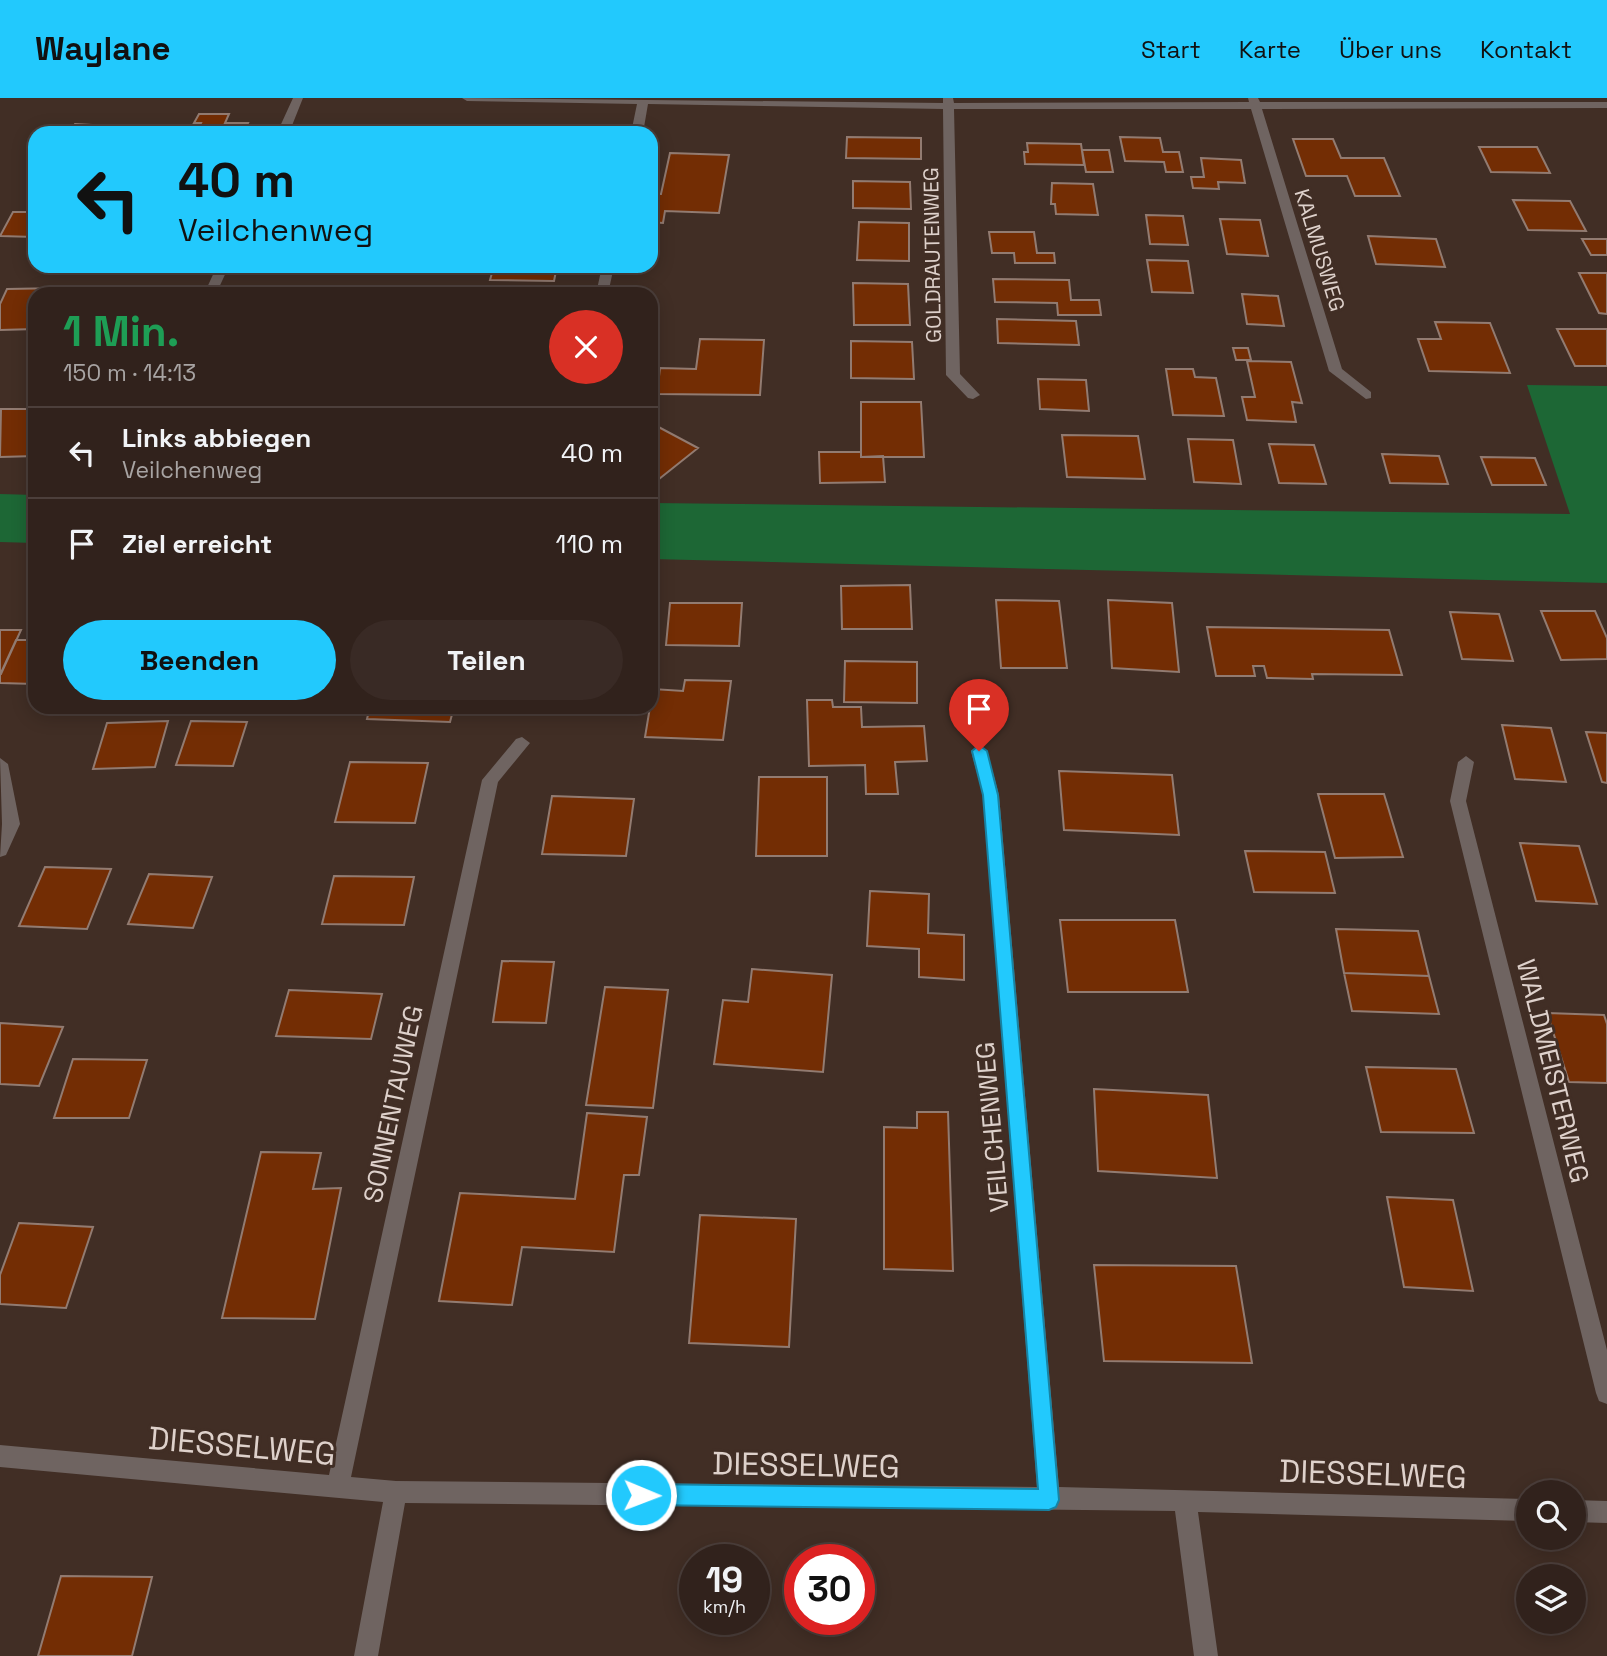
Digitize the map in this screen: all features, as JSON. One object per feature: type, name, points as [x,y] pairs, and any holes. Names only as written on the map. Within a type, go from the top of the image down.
[{"type":"street","points":[[285,126],[298,98]]},
{"type":"street","points":[[467,98],[948,102],[1572,102],[1607,105]]},
{"type":"street","points":[[638,126],[644,100]]},
{"type":"street","name":"KALMUSWEG","points":[[1254,101],[1336,371],[1366,395]]},
{"type":"street","name":"GOLDRAUTENWEG","points":[[948,102],[953,375],[973,395]]},
{"type":"street","name":"SONNENTAUWEG","points":[[338,1486],[490,780],[522,744]]},
{"type":"street","name":"VEILCHENWEG","points":[[979,751],[991,795],[1049,1500]]},
{"type":"street","name":"WALDMEISTERWEG","points":[[1466,762],[1458,801],[1607,1393]]},
{"type":"street","points":[[0,764],[11,824],[0,850]]},
{"type":"street","name":"DIESSELWEG","points":[[0,1456],[396,1492],[1185,1500],[1516,1510]]},
{"type":"street","points":[[366,1656],[396,1492]]},
{"type":"street","points":[[1185,1500],[1206,1656]]},
{"type":"street","points":[[1586,1511],[1607,1512]]},
{"type":"green space","points":[[1527,385],[1607,386],[1607,583],[658,559],[658,503],[1570,514]]},
{"type":"green space","points":[[0,494],[28,495],[28,543],[0,542]]},
{"type":"building","points":[[199,114],[229,114],[225,123],[248,123],[246,126],[200,126],[201,123],[194,123]]},
{"type":"building","points":[[75,124],[108,126],[74,126]]},
{"type":"building","points":[[847,137],[921,138],[921,159],[846,158]]},
{"type":"building","points":[[1120,137],[1160,138],[1163,152],[1179,152],[1183,172],[1166,172],[1164,162],[1125,161]]},
{"type":"building","points":[[1293,139],[1333,139],[1341,158],[1384,158],[1400,196],[1355,196],[1347,176],[1306,176]]},
{"type":"building","points":[[1027,143],[1081,144],[1084,165],[1025,164],[1024,152],[1028,152]]},
{"type":"building","points":[[1479,147],[1537,147],[1550,173],[1491,172]]},
{"type":"building","points":[[1082,150],[1109,150],[1113,172],[1086,172]]},
{"type":"building","points":[[670,153],[729,155],[719,213],[665,211],[663,223],[658,223],[658,194],[661,194]]},
{"type":"building","points":[[1201,158],[1241,160],[1245,183],[1218,182],[1219,189],[1193,188],[1191,177],[1204,177]]},
{"type":"building","points":[[853,181],[910,182],[911,209],[853,208]]},
{"type":"building","points":[[1052,183],[1093,184],[1098,215],[1056,214],[1055,204],[1051,204]]},
{"type":"building","points":[[1513,200],[1570,201],[1586,231],[1528,230]]},
{"type":"building","points":[[13,212],[28,212],[28,237],[0,236]]},
{"type":"building","points":[[1146,215],[1183,216],[1188,245],[1150,244]]},
{"type":"building","points":[[1220,219],[1260,220],[1268,256],[1227,254]]},
{"type":"building","points":[[859,222],[909,223],[909,261],[857,260]]},
{"type":"building","points":[[989,232],[1034,232],[1037,253],[1054,253],[1055,263],[1015,263],[1014,253],[992,253]]},
{"type":"building","points":[[1368,236],[1436,239],[1445,267],[1376,264]]},
{"type":"building","points":[[1582,239],[1607,239],[1607,255],[1591,255]]},
{"type":"building","points":[[1147,260],[1188,261],[1193,293],[1152,292]]},
{"type":"building","points":[[492,273],[556,273],[554,281],[490,280]]},
{"type":"building","points":[[1579,273],[1607,273],[1607,314],[1599,313]]},
{"type":"building","points":[[993,279],[1069,280],[1071,300],[1099,300],[1101,315],[1058,315],[1057,303],[995,302]]},
{"type":"building","points":[[853,283],[908,284],[910,325],[854,325]]},
{"type":"building","points":[[7,289],[28,289],[28,329],[0,330],[0,304]]},
{"type":"building","points":[[1242,294],[1278,296],[1284,326],[1247,324]]},
{"type":"building","points":[[997,319],[1076,321],[1079,345],[998,343]]},
{"type":"building","points":[[1435,322],[1490,323],[1510,373],[1429,371],[1418,339],[1441,339]]},
{"type":"building","points":[[1557,329],[1607,329],[1607,366],[1575,366]]},
{"type":"building","points":[[700,339],[764,340],[760,395],[658,394],[660,368],[696,369]]},
{"type":"building","points":[[851,341],[912,342],[914,379],[851,378]]},
{"type":"building","points":[[1233,348],[1248,348],[1251,360],[1236,360]]},
{"type":"building","points":[[1247,361],[1291,362],[1302,403],[1292,402],[1296,422],[1247,420],[1242,397],[1255,397]]},
{"type":"building","points":[[1166,369],[1193,369],[1195,377],[1216,378],[1224,416],[1173,415]]},
{"type":"building","points":[[1038,379],[1086,380],[1089,411],[1040,409]]},
{"type":"building","points":[[861,402],[921,402],[924,457],[861,457]]},
{"type":"building","points":[[1,409],[28,409],[28,456],[0,457]]},
{"type":"building","points":[[658,427],[698,448],[658,480]]},
{"type":"building","points":[[1062,435],[1138,436],[1145,479],[1067,477]]},
{"type":"building","points":[[1188,439],[1233,440],[1241,484],[1194,482]]},
{"type":"building","points":[[1269,444],[1314,445],[1326,484],[1279,483]]},
{"type":"building","points":[[819,452],[861,452],[861,457],[883,456],[885,482],[820,483]]},
{"type":"building","points":[[1382,454],[1439,456],[1448,484],[1390,483]]},
{"type":"building","points":[[1481,457],[1535,458],[1546,485],[1492,485]]},
{"type":"building","points":[[910,585],[912,629],[842,629],[841,586]]},
{"type":"building","points":[[996,600],[1059,601],[1067,668],[1001,668]]},
{"type":"building","points":[[1108,600],[1172,603],[1179,672],[1112,668]]},
{"type":"building","points":[[670,603],[742,603],[739,646],[666,645]]},
{"type":"building","points":[[1541,611],[1595,611],[1607,638],[1607,659],[1561,660]]},
{"type":"building","points":[[1450,612],[1499,614],[1513,661],[1462,659]]},
{"type":"building","points":[[1207,627],[1389,630],[1402,675],[1312,674],[1313,679],[1267,678],[1264,666],[1253,666],[1255,676],[1216,676]]},
{"type":"building","points":[[0,630],[21,630],[1,674],[0,674]]},
{"type":"building","points":[[16,640],[28,640],[28,684],[0,683],[0,675]]},
{"type":"building","points":[[845,661],[917,662],[917,703],[844,702]]},
{"type":"building","points":[[685,680],[731,681],[723,740],[645,737],[649,714],[658,714],[658,689],[683,691]]},
{"type":"building","points":[[807,700],[832,700],[833,707],[861,707],[862,727],[924,726],[927,761],[895,762],[898,794],[866,794],[865,765],[809,766]]},
{"type":"building","points":[[368,714],[452,714],[450,722],[367,719]]},
{"type":"building","points":[[168,721],[155,767],[93,769],[107,723]]},
{"type":"building","points":[[191,721],[247,722],[233,766],[176,765]]},
{"type":"building","points":[[1502,725],[1551,728],[1566,782],[1515,779]]},
{"type":"building","points":[[1586,732],[1607,733],[1607,783],[1602,782]]},
{"type":"building","points":[[350,762],[428,763],[415,823],[335,822]]},
{"type":"building","points":[[1059,771],[1172,775],[1179,835],[1064,830]]},
{"type":"building","points":[[759,777],[827,777],[827,856],[756,856]]},
{"type":"building","points":[[1318,794],[1384,794],[1403,857],[1335,858]]},
{"type":"building","points":[[552,796],[634,799],[626,856],[542,854]]},
{"type":"building","points":[[1520,843],[1579,846],[1597,904],[1536,901]]},
{"type":"building","points":[[1245,851],[1325,852],[1335,893],[1254,892]]},
{"type":"building","points":[[45,867],[111,869],[87,929],[19,926]]},
{"type":"building","points":[[149,874],[212,877],[193,928],[128,924]]},
{"type":"building","points":[[334,876],[414,877],[404,925],[322,924]]},
{"type":"building","points":[[870,891],[929,894],[928,933],[964,935],[964,980],[919,977],[919,949],[867,946]]},
{"type":"building","points":[[1060,920],[1175,920],[1188,992],[1068,992]]},
{"type":"building","points":[[1336,929],[1418,931],[1429,976],[1344,973]]},
{"type":"building","points":[[502,961],[554,962],[546,1023],[493,1022]]},
{"type":"building","points":[[752,969],[832,975],[823,1072],[714,1064],[723,1000],[748,1002]]},
{"type":"building","points":[[1344,973],[1429,976],[1439,1014],[1352,1011]]},
{"type":"building","points":[[605,987],[668,990],[653,1108],[586,1105]]},
{"type":"building","points":[[289,990],[382,994],[371,1039],[276,1036]]},
{"type":"building","points":[[1547,1013],[1604,1015],[1607,1024],[1607,1083],[1569,1082]]},
{"type":"building","points":[[0,1023],[63,1027],[39,1086],[0,1084]]},
{"type":"building","points":[[73,1059],[147,1060],[129,1118],[54,1118]]},
{"type":"building","points":[[1366,1067],[1456,1069],[1474,1133],[1381,1132]]},
{"type":"building","points":[[1094,1089],[1208,1095],[1217,1178],[1098,1171]]},
{"type":"building","points":[[917,1112],[948,1112],[953,1271],[884,1269],[884,1127],[917,1128]]},
{"type":"building","points":[[587,1113],[647,1117],[639,1175],[624,1175],[614,1252],[522,1247],[512,1305],[439,1301],[460,1193],[575,1199]]},
{"type":"building","points":[[261,1152],[321,1153],[313,1189],[341,1188],[315,1319],[222,1318]]},
{"type":"building","points":[[1387,1197],[1453,1200],[1473,1291],[1404,1287]]},
{"type":"building","points":[[700,1215],[796,1219],[789,1347],[689,1343]]},
{"type":"building","points":[[19,1223],[93,1227],[66,1308],[0,1304],[0,1275]]},
{"type":"building","points":[[1094,1265],[1236,1266],[1252,1363],[1104,1361]]},
{"type":"building","points":[[61,1576],[152,1577],[132,1656],[38,1656]]},
{"type":"route","points":[[641,1495],[1049,1500],[991,795],[979,751]]}]
